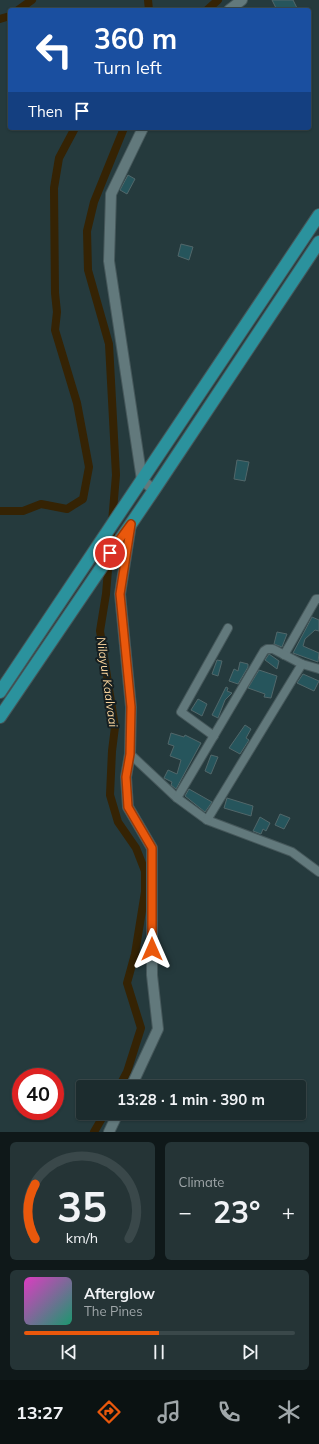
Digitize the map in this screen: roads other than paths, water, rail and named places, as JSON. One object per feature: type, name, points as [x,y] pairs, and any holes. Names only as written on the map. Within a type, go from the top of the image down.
[{"type":"highway","points":[[0,692],[127,500],[142,480],[319,216]]},
{"type":"highway","points":[[0,717],[154,490],[319,242]]},
{"type":"street","points":[[232,8],[242,0]]},
{"type":"street","points":[[142,130],[111,194],[109,262],[142,480],[154,490]]},
{"type":"street","points":[[131,524],[120,594],[131,707],[130,754],[126,777],[128,807],[152,848],[152,975],[158,1029],[133,1080]]},
{"type":"street","points":[[284,655],[316,599],[319,599]]},
{"type":"street","points":[[214,736],[181,712],[228,628]]},
{"type":"street","points":[[177,798],[264,651],[270,648],[302,664],[318,667]]},
{"type":"street","points":[[207,820],[302,664]]},
{"type":"street","points":[[130,754],[177,798],[207,820],[292,852],[319,872]]},
{"type":"street","points":[[109,1132],[115,1120]]},
{"type":"waterway","points":[[21,8],[32,0]]},
{"type":"waterway","points":[[148,0],[149,8]]},
{"type":"waterway","name":"Nilayur Kaalvaai","points":[[209,8],[218,0]]},
{"type":"waterway","points":[[0,19],[8,17]]},
{"type":"waterway","points":[[0,511],[23,511],[41,504],[67,509],[83,499],[89,467],[77,403],[55,330],[57,312],[55,293],[54,188],[59,158],[74,130]]},
{"type":"waterway","name":"Nilayur Kaalvaai","points":[[123,130],[94,202],[87,231],[88,270],[109,344],[116,475],[106,594],[100,631],[115,727],[112,751],[110,795],[118,822],[136,848],[145,871],[145,892],[135,954],[127,983],[141,1028],[127,1072],[123,1080]]},
{"type":"waterway","name":"Nilayur Kaalvaai","points":[[94,1132],[101,1120]]}]
